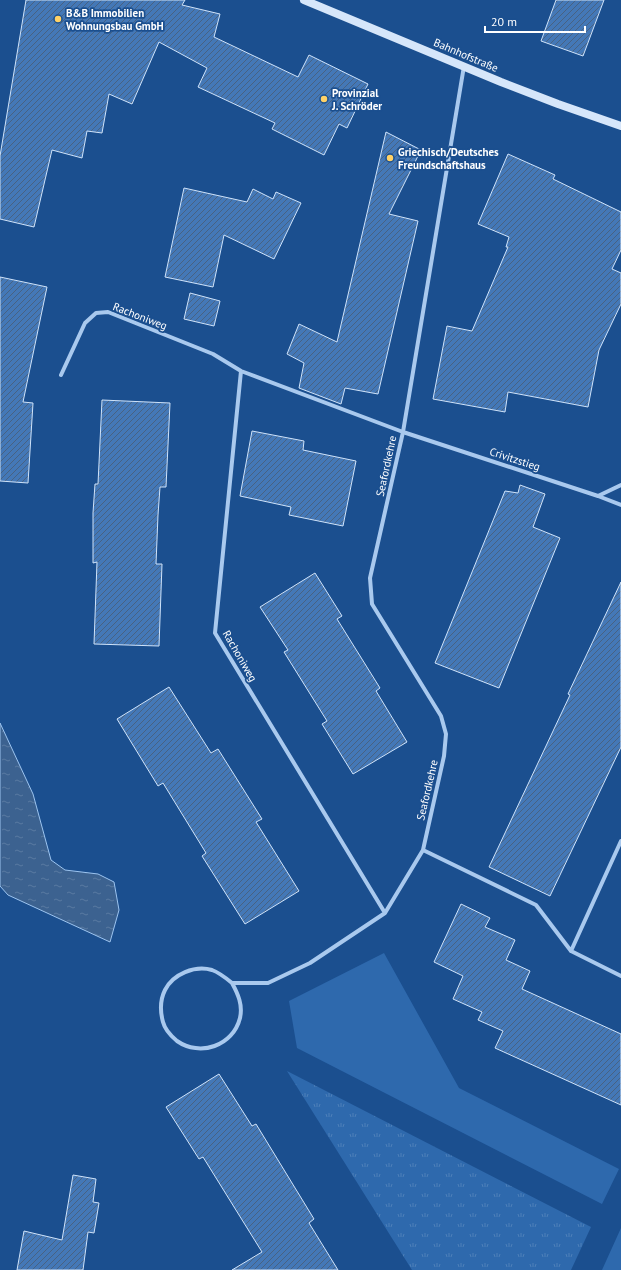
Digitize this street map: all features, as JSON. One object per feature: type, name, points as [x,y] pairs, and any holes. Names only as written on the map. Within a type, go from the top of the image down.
[{"type":"main road","name":"Bahnhofstraße","points":[[304,0],[558,104],[621,126]]},
{"type":"street","name":"Seafordkehre","points":[[232,983],[268,983],[310,963],[385,913],[423,850],[444,756],[446,734],[441,716],[372,604],[370,578],[402,432],[464,66]]},
{"type":"street","name":"Rachoniweg","points":[[62,375],[85,323],[96,313],[108,312],[213,354],[241,371],[402,432]]},
{"type":"street","name":"Rachoniweg","points":[[241,371],[215,633],[385,913]]},
{"type":"street","name":"Crivitzstieg","points":[[402,432],[598,496]]},
{"type":"street","points":[[598,496],[621,485]]},
{"type":"street","points":[[598,496],[621,505]]},
{"type":"street","points":[[571,951],[621,841]]},
{"type":"street","points":[[423,850],[536,905],[571,951],[621,976]]},
{"type":"street","points":[[197,969],[210,970],[222,975],[232,983],[238,993],[240,1017],[235,1029],[228,1038],[218,1045],[206,1049],[194,1049],[182,1044],[172,1037],[164,1027],[160,1014],[161,1001],[165,989],[174,979],[184,972],[197,969]]},
{"type":"green space","points":[[384,953],[459,1088],[619,1169],[602,1204],[297,1048],[289,1001]]},
{"type":"green space","points":[[287,1071],[591,1227],[571,1270],[412,1270]]},
{"type":"green space","points":[[621,1228],[621,1270],[602,1270]]},
{"type":"water","points":[[0,723],[33,794],[51,860],[65,870],[98,874],[114,882],[119,910],[110,942],[8,895],[0,886]]},
{"type":"building","points":[[26,0],[185,0],[182,5],[220,14],[214,37],[298,77],[309,55],[368,84],[347,128],[339,124],[324,155],[272,129],[275,123],[198,87],[207,68],[159,42],[132,104],[109,94],[102,133],[87,131],[82,158],[52,150],[34,227],[0,219],[0,156]]},
{"type":"building","points":[[556,0],[604,0],[583,56],[541,41]]},
{"type":"building","points":[[386,132],[421,150],[389,214],[418,221],[378,394],[345,388],[341,404],[299,388],[304,363],[287,354],[299,324],[337,342]]},
{"type":"building","points":[[508,154],[555,175],[553,179],[621,212],[621,250],[612,269],[621,273],[621,304],[599,350],[588,407],[508,392],[505,412],[433,399],[447,326],[472,331],[508,247],[506,247],[509,237],[478,224]]},
{"type":"building","points":[[184,188],[247,202],[253,189],[273,199],[276,192],[301,203],[274,259],[224,235],[213,287],[165,277]]},
{"type":"building","points":[[0,277],[47,287],[23,402],[33,403],[28,483],[0,481]]},
{"type":"building","points":[[190,293],[220,301],[214,326],[184,319]]},
{"type":"building","points":[[102,400],[170,403],[166,487],[160,487],[158,515],[156,564],[162,564],[159,646],[94,644],[97,562],[93,563],[93,513],[95,484],[98,484]]},
{"type":"building","points":[[252,431],[304,441],[303,450],[356,461],[343,526],[289,515],[291,507],[240,496]]},
{"type":"building","points":[[520,485],[545,494],[533,527],[560,538],[499,688],[435,663],[505,491],[518,493]]},
{"type":"building","points":[[315,573],[342,616],[337,619],[380,688],[376,691],[407,742],[353,774],[322,724],[327,721],[284,652],[288,650],[260,607]]},
{"type":"building","points":[[621,582],[621,747],[550,896],[489,867],[570,695],[568,694]]},
{"type":"building","points":[[169,687],[211,753],[218,749],[262,819],[256,822],[299,891],[245,924],[202,856],[206,853],[163,783],[158,786],[117,719]]},
{"type":"building","points":[[461,904],[490,918],[485,927],[515,940],[506,960],[530,971],[522,989],[621,1034],[621,1105],[495,1048],[503,1031],[478,1020],[482,1012],[453,999],[463,976],[434,962]]},
{"type":"building","points":[[219,1074],[252,1126],[256,1124],[314,1219],[309,1223],[338,1270],[232,1270],[262,1252],[203,1157],[199,1159],[166,1107]]},
{"type":"building","points":[[73,1175],[96,1179],[93,1202],[99,1203],[94,1233],[88,1232],[83,1270],[17,1270],[24,1231],[62,1240]]},
{"type":"place","name":"B&B Immobilien Wohnungsbau GmbH","points":[[58,19]]},
{"type":"place","name":"Provinzial J. Schröder","points":[[324,99]]},
{"type":"place","name":"Griechisch/Deutsches Freundschaftshaus","points":[[390,158]]}]
